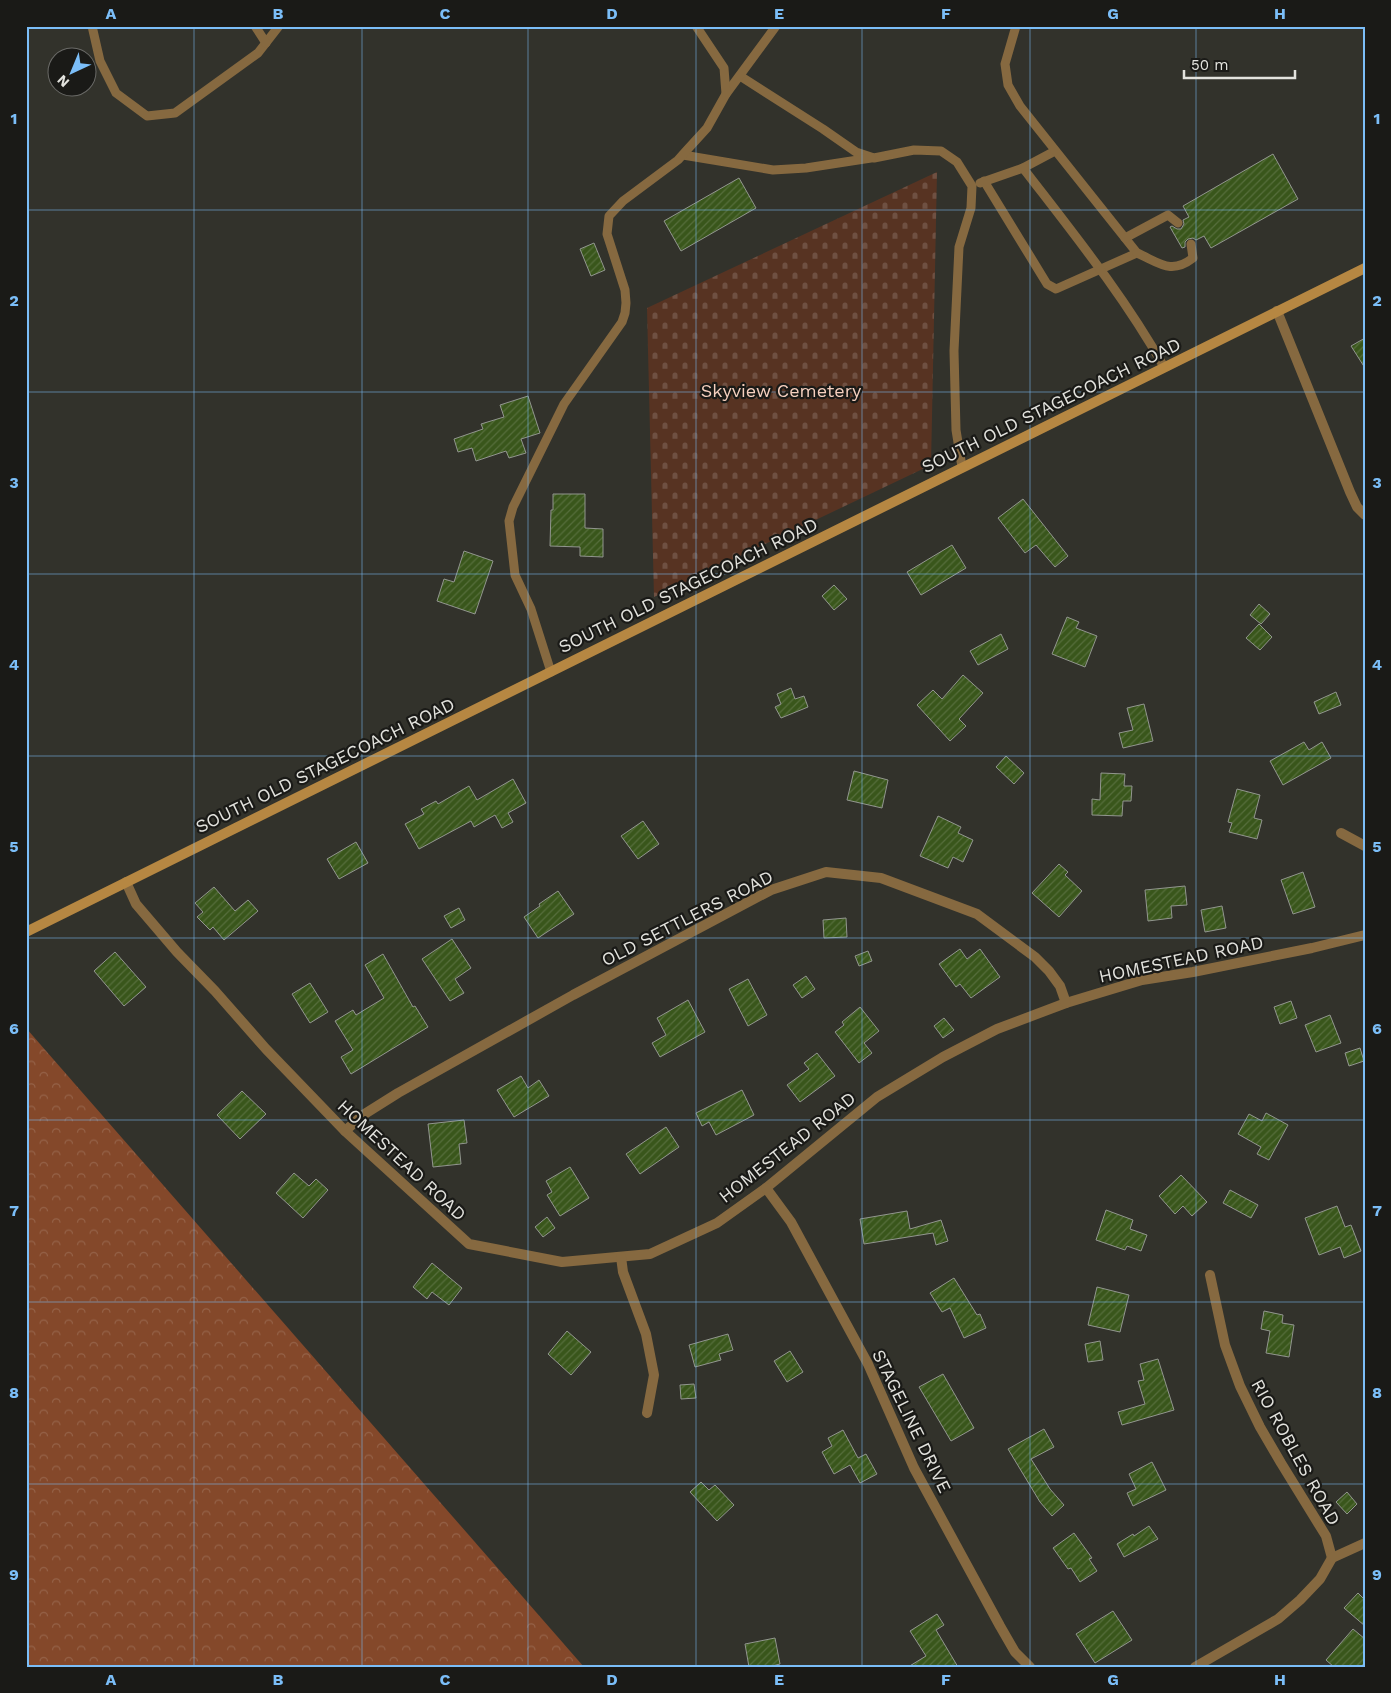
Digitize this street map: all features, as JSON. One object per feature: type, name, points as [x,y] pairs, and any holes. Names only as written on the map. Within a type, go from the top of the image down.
[{"type":"street","name":"SOUTH OLD STAGECOACH ROAD","points":[[26,932],[1365,268]]},
{"type":"street","points":[[1277,311],[1350,492],[1357,507],[1365,515]]},
{"type":"street","points":[[1341,833],[1365,846]]},
{"type":"street","name":"OLD SETTLERS ROAD","points":[[346,1131],[363,1115],[398,1092],[573,995],[771,890],[826,872],[881,878],[977,914],[1035,957],[1049,971],[1060,986],[1066,1003]]},
{"type":"street","name":"HOMESTEAD ROAD","points":[[126,882],[136,904],[278,1063],[346,1131],[469,1244],[562,1262],[650,1254],[717,1222],[766,1188],[850,1117],[885,1092],[943,1057],[997,1029],[1066,1003],[1142,980],[1312,948],[1365,935]]},
{"type":"street","name":"STAGELINE DRIVE","points":[[766,1188],[791,1222],[868,1364],[914,1468],[1000,1626],[1015,1652],[1030,1667]]},
{"type":"street","points":[[621,1257],[623,1272],[646,1334],[654,1375],[647,1413]]},
{"type":"street","name":"RIO ROBLES ROAD","points":[[1210,1275],[1225,1345],[1240,1386],[1268,1442],[1326,1536],[1332,1558]]},
{"type":"street","points":[[1195,1667],[1278,1618],[1300,1600],[1320,1579],[1332,1558],[1365,1543]]},
{"type":"lane","points":[[92,26],[100,61],[116,93],[146,116],[175,113],[258,53],[279,26]]},
{"type":"lane","points":[[255,26],[266,43]]},
{"type":"lane","points":[[696,26],[724,68],[726,94]]},
{"type":"lane","points":[[551,672],[531,609],[515,575],[509,521],[513,507],[564,404],[622,322],[625,313],[625,290],[607,234],[609,216],[623,201],[683,155],[707,128],[726,94],[776,26]]},
{"type":"lane","points":[[1016,26],[1005,64],[1008,85],[1020,106],[1055,151],[1137,253],[1171,267],[1184,265],[1193,258],[1191,244]]},
{"type":"lane","points":[[740,76],[856,152],[874,158]]},
{"type":"lane","points":[[683,155],[773,170],[806,168],[914,150],[941,151],[957,162],[972,186],[971,208],[959,247],[955,342],[956,430],[962,468]]},
{"type":"lane","points":[[972,186],[1023,168],[1055,151]]},
{"type":"lane","points":[[1023,168],[1102,270],[1142,328],[1164,367]]},
{"type":"lane","points":[[984,181],[1047,284],[1056,289],[1137,253]]},
{"type":"lane","points":[[1125,238],[1168,215],[1178,223]]},
{"type":"green space","name":"Skyview Cemetery","points":[[937,172],[931,465],[654,597],[647,308]]},
{"type":"green space","points":[[26,1028],[584,1667],[26,1667]]},
{"type":"building","points":[[1273,154],[1298,199],[1211,248],[1204,236],[1196,240],[1193,238],[1188,239],[1185,242],[1185,247],[1182,248],[1170,227],[1181,229],[1184,224],[1183,220],[1189,217],[1183,206]]},
{"type":"building","points":[[739,178],[756,208],[681,251],[664,221]]},
{"type":"building","points":[[594,243],[605,270],[591,276],[580,249]]},
{"type":"building","points":[[1365,338],[1365,368],[1351,346]]},
{"type":"building","points":[[528,396],[540,433],[521,439],[526,453],[509,458],[506,451],[476,461],[472,448],[458,452],[454,439],[483,429],[481,424],[504,417],[500,405]]},
{"type":"building","points":[[553,494],[585,494],[585,528],[603,529],[603,557],[580,556],[580,547],[550,546]]},
{"type":"building","points":[[1023,499],[1068,556],[1055,567],[1036,545],[1025,553],[998,518]]},
{"type":"building","points":[[952,545],[966,568],[921,595],[907,572]]},
{"type":"building","points":[[464,551],[493,561],[475,614],[437,601],[444,579],[454,582]]},
{"type":"building","points":[[834,585],[847,599],[834,610],[822,596]]},
{"type":"building","points":[[1259,604],[1270,614],[1261,624],[1250,615]]},
{"type":"building","points":[[1067,617],[1079,622],[1076,628],[1097,636],[1085,667],[1052,654]]},
{"type":"building","points":[[1259,624],[1272,637],[1260,650],[1246,638]]},
{"type":"building","points":[[1001,634],[1008,649],[978,665],[970,651]]},
{"type":"building","points":[[963,675],[983,693],[959,719],[966,726],[950,741],[917,705],[933,690],[942,699]]},
{"type":"building","points":[[791,688],[795,699],[804,696],[808,707],[781,718],[775,707],[781,704],[777,694]]},
{"type":"building","points":[[1336,692],[1341,705],[1319,714],[1314,702]]},
{"type":"building","points":[[1144,704],[1153,741],[1123,748],[1119,733],[1133,730],[1127,708]]},
{"type":"building","points":[[1304,742],[1309,750],[1322,742],[1331,758],[1283,785],[1270,761]]},
{"type":"building","points":[[1006,756],[1024,773],[1014,784],[996,767]]},
{"type":"building","points":[[854,771],[888,780],[882,808],[847,800]]},
{"type":"building","points":[[1101,773],[1125,774],[1124,786],[1132,786],[1131,801],[1123,801],[1122,816],[1092,815],[1092,799],[1100,800]]},
{"type":"building","points":[[513,779],[526,803],[508,813],[513,822],[502,828],[495,815],[474,827],[471,821],[419,849],[405,824],[424,814],[421,809],[436,801],[438,804],[469,786],[477,800]]},
{"type":"building","points":[[1237,789],[1260,795],[1254,818],[1262,820],[1257,839],[1229,832],[1232,823],[1228,822]]},
{"type":"building","points":[[938,816],[961,827],[958,833],[973,840],[963,862],[953,857],[948,868],[920,856]]},
{"type":"building","points":[[643,821],[659,844],[638,859],[621,836]]},
{"type":"building","points":[[356,842],[368,863],[339,879],[327,859]]},
{"type":"building","points":[[1059,864],[1068,872],[1065,875],[1082,891],[1059,917],[1032,893]]},
{"type":"building","points":[[1303,872],[1315,907],[1293,914],[1281,880]]},
{"type":"building","points":[[1185,886],[1187,905],[1171,906],[1172,918],[1148,921],[1145,890]]},
{"type":"building","points":[[214,887],[235,911],[248,900],[258,911],[224,940],[213,927],[210,930],[197,917],[203,912],[195,903]]},
{"type":"building","points":[[558,891],[574,914],[538,938],[524,917]]},
{"type":"building","points":[[1222,906],[1226,928],[1205,932],[1201,910]]},
{"type":"building","points":[[459,908],[465,920],[451,928],[444,916]]},
{"type":"building","points":[[846,918],[847,937],[824,938],[823,920]]},
{"type":"building","points":[[452,939],[471,968],[455,979],[464,993],[450,1001],[422,959]]},
{"type":"building","points":[[960,949],[967,959],[980,949],[1000,977],[971,998],[960,984],[956,987],[939,964]]},
{"type":"building","points":[[868,951],[872,961],[859,966],[855,956]]},
{"type":"building","points":[[115,952],[146,987],[124,1006],[94,971]]},
{"type":"building","points":[[383,954],[413,1007],[415,1006],[428,1027],[351,1074],[341,1057],[353,1050],[335,1021],[353,1010],[356,1015],[384,998],[365,965]]},
{"type":"building","points":[[806,976],[815,989],[802,998],[793,985]]},
{"type":"building","points":[[748,979],[767,1015],[748,1026],[729,989]]},
{"type":"building","points":[[310,983],[328,1012],[310,1023],[292,994]]},
{"type":"building","points":[[688,1000],[705,1032],[660,1057],[652,1043],[666,1035],[657,1018]]},
{"type":"building","points":[[1291,1001],[1297,1018],[1280,1024],[1274,1007]]},
{"type":"building","points":[[860,1007],[879,1031],[864,1043],[872,1053],[859,1063],[835,1032],[844,1025],[842,1022]]},
{"type":"building","points":[[1330,1015],[1341,1043],[1316,1052],[1305,1025]]},
{"type":"building","points":[[944,1018],[954,1030],[943,1038],[934,1026]]},
{"type":"building","points":[[1360,1048],[1364,1061],[1349,1066],[1345,1053]]},
{"type":"building","points":[[817,1053],[835,1076],[800,1102],[787,1085],[809,1069],[804,1063]]},
{"type":"building","points":[[521,1076],[528,1088],[539,1080],[549,1096],[514,1117],[497,1090]]},
{"type":"building","points":[[742,1090],[754,1115],[716,1135],[709,1122],[702,1126],[696,1113]]},
{"type":"building","points":[[242,1091],[266,1114],[240,1139],[217,1115]]},
{"type":"building","points":[[1266,1113],[1288,1125],[1269,1160],[1257,1154],[1261,1147],[1238,1134],[1249,1114],[1262,1121]]},
{"type":"building","points":[[464,1120],[467,1143],[459,1144],[461,1164],[433,1167],[428,1124]]},
{"type":"building","points":[[666,1127],[679,1147],[640,1174],[626,1154]]},
{"type":"building","points":[[570,1167],[589,1198],[560,1216],[547,1195],[552,1192],[546,1181]]},
{"type":"building","points":[[294,1173],[309,1186],[316,1179],[328,1190],[303,1218],[276,1193]]},
{"type":"building","points":[[1181,1175],[1207,1202],[1192,1216],[1183,1206],[1175,1214],[1159,1196]]},
{"type":"building","points":[[1230,1190],[1258,1205],[1251,1218],[1223,1203]]},
{"type":"building","points":[[1337,1206],[1345,1227],[1351,1225],[1361,1251],[1344,1258],[1340,1247],[1319,1255],[1305,1218]]},
{"type":"building","points":[[1106,1210],[1133,1220],[1130,1229],[1147,1235],[1141,1251],[1127,1246],[1125,1250],[1096,1240]]},
{"type":"building","points":[[907,1211],[910,1229],[941,1220],[948,1241],[936,1245],[933,1233],[864,1244],[860,1219]]},
{"type":"building","points":[[547,1217],[555,1228],[543,1237],[535,1227]]},
{"type":"building","points":[[432,1263],[462,1288],[449,1305],[432,1292],[427,1299],[413,1287]]},
{"type":"building","points":[[954,1278],[977,1315],[980,1314],[986,1328],[964,1338],[950,1308],[942,1312],[930,1293]]},
{"type":"building","points":[[1097,1287],[1129,1295],[1120,1332],[1088,1325]]},
{"type":"building","points":[[1264,1311],[1283,1315],[1282,1323],[1294,1325],[1289,1357],[1266,1353],[1270,1331],[1261,1329]]},
{"type":"building","points":[[567,1331],[591,1352],[571,1375],[548,1354]]},
{"type":"building","points":[[728,1334],[733,1350],[719,1354],[721,1360],[695,1367],[689,1345]]},
{"type":"building","points":[[1100,1341],[1103,1360],[1088,1362],[1085,1344]]},
{"type":"building","points":[[790,1351],[803,1372],[787,1382],[774,1361]]},
{"type":"building","points":[[1158,1359],[1174,1410],[1122,1425],[1118,1412],[1145,1404],[1138,1381],[1144,1380],[1140,1364]]},
{"type":"building","points":[[943,1374],[974,1428],[951,1441],[919,1387]]},
{"type":"building","points":[[694,1384],[696,1398],[681,1399],[680,1385]]},
{"type":"building","points":[[1044,1429],[1054,1447],[1031,1459],[1050,1489],[1064,1505],[1052,1516],[1040,1502],[1008,1449]]},
{"type":"building","points":[[843,1430],[858,1458],[866,1454],[877,1474],[860,1483],[850,1465],[834,1474],[822,1452],[832,1446],[828,1438]]},
{"type":"building","points":[[1152,1462],[1166,1490],[1133,1506],[1127,1493],[1136,1489],[1129,1474]]},
{"type":"building","points":[[701,1482],[709,1490],[715,1485],[734,1505],[717,1521],[690,1492]]},
{"type":"building","points":[[1347,1492],[1357,1504],[1347,1514],[1336,1502]]},
{"type":"building","points":[[1149,1526],[1158,1539],[1124,1557],[1117,1544]]},
{"type":"building","points":[[1074,1533],[1092,1558],[1089,1559],[1097,1571],[1080,1582],[1071,1568],[1068,1569],[1053,1548]]},
{"type":"building","points":[[1358,1593],[1365,1600],[1365,1626],[1344,1608]]},
{"type":"building","points":[[1113,1611],[1132,1640],[1095,1663],[1076,1634]]},
{"type":"building","points":[[937,1614],[944,1625],[936,1630],[958,1667],[908,1667],[926,1656],[910,1631]]},
{"type":"building","points":[[1353,1629],[1365,1639],[1365,1662],[1361,1667],[1334,1667],[1326,1660]]},
{"type":"building","points":[[775,1638],[780,1664],[768,1667],[749,1667],[745,1644]]}]
